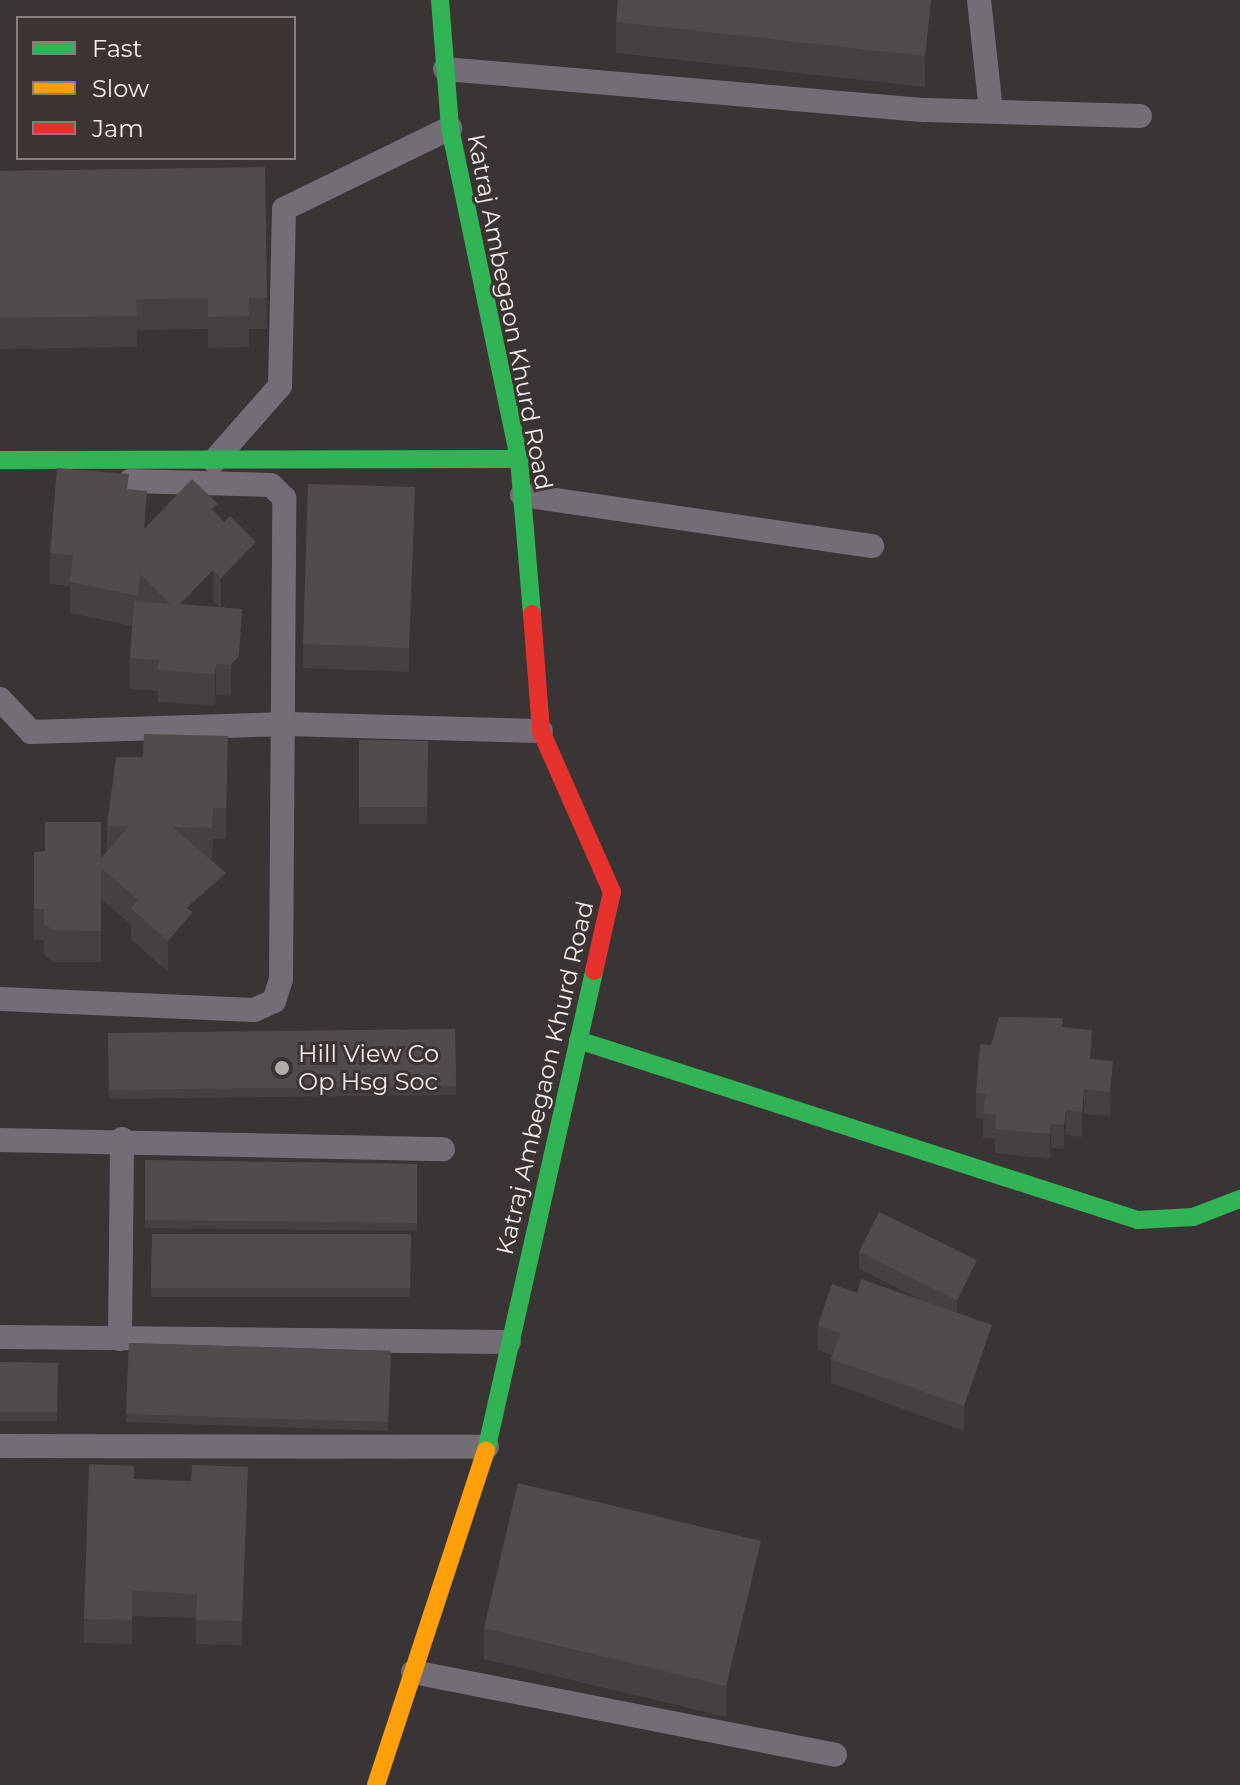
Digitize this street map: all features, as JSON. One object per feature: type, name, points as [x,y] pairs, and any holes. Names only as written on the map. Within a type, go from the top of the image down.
[{"type":"street","name":"Katraj Ambegaon Khurd Road","points":[[376,1785],[487,1447],[612,892],[541,731],[519,459],[450,128],[440,0]]},
{"type":"street","points":[[0,460],[519,459]]},
{"type":"street","points":[[578,1040],[1138,1220],[1193,1217],[1240,1199]]},
{"type":"lane","points":[[979,0],[991,111]]},
{"type":"lane","points":[[445,69],[991,111],[1140,116]]},
{"type":"lane","points":[[214,461],[280,386],[284,209],[450,128]]},
{"type":"lane","points":[[0,476],[271,485],[284,498],[286,518],[281,979],[274,1001],[254,1010],[0,999]]},
{"type":"lane","points":[[522,495],[872,546]]},
{"type":"lane","points":[[0,699],[31,732],[286,724],[541,731]]},
{"type":"lane","points":[[120,1339],[122,1139]]},
{"type":"lane","points":[[0,1140],[122,1139],[443,1149]]},
{"type":"lane","points":[[0,1337],[509,1342]]},
{"type":"lane","points":[[0,1446],[487,1447]]},
{"type":"lane","points":[[413,1672],[835,1755]]},
{"type":"building","points":[[618,0],[931,0],[925,56],[616,22]]},
{"type":"building","points":[[265,167],[267,298],[249,298],[249,316],[208,317],[208,298],[136,299],[137,316],[0,318],[0,171]]},
{"type":"building","points":[[57,468],[129,474],[127,489],[147,491],[144,529],[192,479],[218,504],[212,509],[224,522],[230,516],[256,542],[221,578],[213,570],[180,604],[242,609],[239,656],[231,665],[216,664],[215,674],[158,670],[159,660],[130,658],[134,601],[170,604],[140,574],[138,596],[70,582],[73,555],[50,553]]},
{"type":"building","points":[[308,484],[415,487],[409,648],[303,644]]},
{"type":"building","points":[[144,734],[228,736],[226,808],[213,808],[212,828],[173,827],[226,873],[186,908],[193,912],[168,941],[131,908],[138,900],[101,868],[101,931],[53,930],[44,924],[44,909],[34,909],[34,852],[45,851],[45,822],[101,822],[101,858],[129,826],[107,826],[116,757],[143,757]]},
{"type":"building","points":[[359,740],[428,741],[427,807],[359,807]]},
{"type":"building","points":[[999,1017],[1063,1018],[1062,1027],[1092,1030],[1090,1059],[1113,1061],[1110,1092],[1084,1089],[1082,1112],[1066,1110],[1064,1125],[1051,1124],[1050,1134],[995,1129],[996,1115],[983,1113],[986,1094],[976,1093],[980,1044],[991,1045]]},
{"type":"building","name":"Hill View Co Op Hsg Soc","points":[[455,1029],[456,1086],[109,1090],[108,1033]]},
{"type":"building","points":[[145,1160],[417,1164],[417,1223],[145,1220]]},
{"type":"building","points":[[879,1212],[977,1260],[957,1300],[859,1252]]},
{"type":"building","points":[[152,1234],[411,1234],[410,1288],[151,1288]]},
{"type":"building","points":[[861,1279],[992,1325],[964,1406],[831,1359],[840,1333],[818,1325],[832,1284],[857,1293]]},
{"type":"building","points":[[129,1343],[391,1351],[388,1422],[126,1414]]},
{"type":"building","points":[[0,1362],[58,1363],[57,1412],[0,1412]]},
{"type":"building","points":[[89,1464],[134,1466],[134,1479],[191,1481],[192,1465],[248,1467],[242,1621],[196,1620],[197,1594],[132,1591],[132,1620],[84,1619]]},
{"type":"building","points":[[518,1483],[761,1541],[726,1686],[484,1628]]},
{"type":"traffic: fast","points":[[440,0],[450,128],[519,459],[532,614]]},
{"type":"traffic: fast","points":[[0,460],[519,459]]},
{"type":"traffic: fast","points":[[486,1451],[594,971]]},
{"type":"traffic: fast","points":[[578,1040],[1138,1220],[1193,1217],[1240,1199]]},
{"type":"traffic: slow","points":[[376,1785],[486,1451]]},
{"type":"traffic: jam","points":[[532,614],[541,731],[612,892],[594,971]]},
{"type":"place","name":"Hill View Co Op Hsg Soc","points":[[282,1068]]}]
